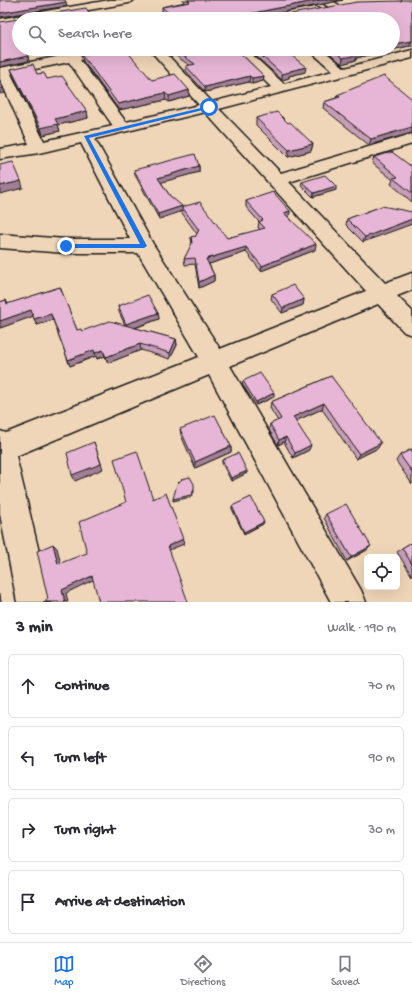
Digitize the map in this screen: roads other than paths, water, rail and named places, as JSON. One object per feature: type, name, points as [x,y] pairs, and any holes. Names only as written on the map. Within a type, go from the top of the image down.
[{"type":"street","points":[[56,12],[128,0]]},
{"type":"street","points":[[324,0],[342,12]]},
{"type":"street","points":[[111,2],[120,12]]},
{"type":"street","points":[[314,12],[349,4]]},
{"type":"street","points":[[0,22],[12,20]]},
{"type":"street","points":[[400,46],[412,53]]},
{"type":"street","points":[[0,154],[39,148],[209,107],[343,73],[412,53]]},
{"type":"street","points":[[39,148],[2,71],[77,56]]},
{"type":"street","points":[[162,56],[412,326]]},
{"type":"street","points":[[246,56],[280,88]]},
{"type":"street","points":[[322,56],[343,73]]},
{"type":"street","points":[[72,57],[122,128]]},
{"type":"street","points":[[86,137],[144,246],[215,362],[349,602]]},
{"type":"street","points":[[277,180],[412,140]]},
{"type":"street","points":[[0,241],[66,246],[144,246]]},
{"type":"street","points":[[34,602],[0,447],[215,362],[412,281]]}]
